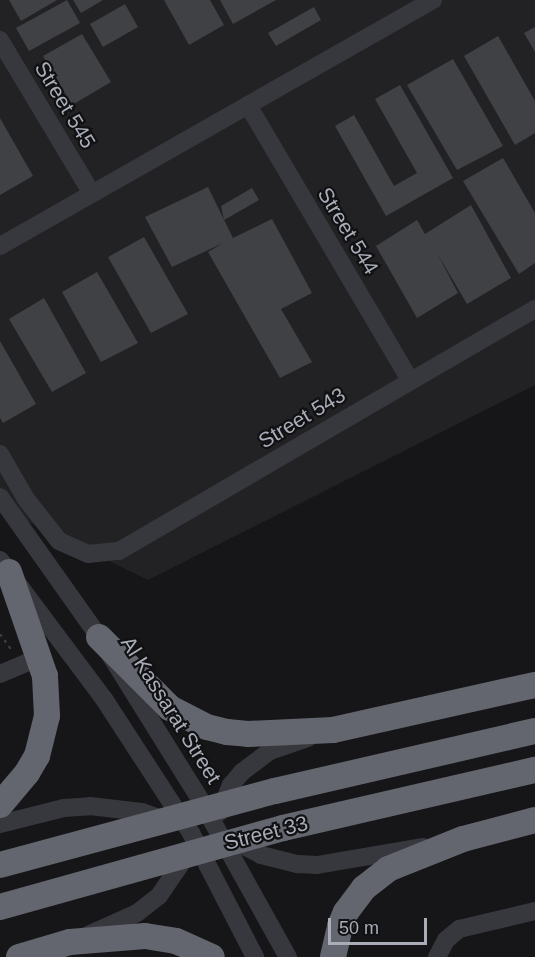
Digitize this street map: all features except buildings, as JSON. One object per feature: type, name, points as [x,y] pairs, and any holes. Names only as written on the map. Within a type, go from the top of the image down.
[{"type":"highway","points":[[0,805],[27,773],[43,736],[48,696],[30,661],[5,566]]},
{"type":"highway","points":[[99,637],[170,708],[207,727],[248,734],[333,730],[535,685]]},
{"type":"highway","name":"Street 33","points":[[0,865],[275,791],[535,731]]},
{"type":"highway","name":"Street 33","points":[[0,907],[294,825],[535,770]]},
{"type":"highway","points":[[333,957],[337,934],[346,912],[370,883],[401,862],[463,839],[535,820]]},
{"type":"highway","points":[[19,957],[70,942],[130,937],[160,938],[190,946],[212,957]]},
{"type":"street","points":[[0,246],[433,0]]},
{"type":"street","name":"Street 545","points":[[0,40],[92,194]]},
{"type":"street","name":"Street 544","points":[[248,105],[410,381]]},
{"type":"street","name":"Street 543","points":[[1,460],[48,530],[73,549],[88,554],[119,551],[535,309]]},
{"type":"street","name":"Al Kassarat Street","points":[[0,497],[99,637],[201,801],[214,837],[230,853],[288,957]]},
{"type":"street","points":[[5,566],[104,699],[176,810],[193,826],[206,864],[255,957]]},
{"type":"street","points":[[0,674],[30,661]]},
{"type":"street","points":[[206,864],[223,801],[242,772],[270,751],[333,730]]},
{"type":"street","points":[[70,942],[137,914],[159,896],[182,862],[201,801]]},
{"type":"street","points":[[0,824],[64,808],[90,806],[142,812],[193,826],[214,837],[261,855],[298,864],[316,865],[463,839]]},
{"type":"street","points":[[437,957],[446,940],[459,929],[535,910]]},
{"type":"path","points":[[0,634],[30,661]]},
{"type":"shaded area","points":[[0,0],[535,0],[535,385],[148,580],[0,508]]}]
